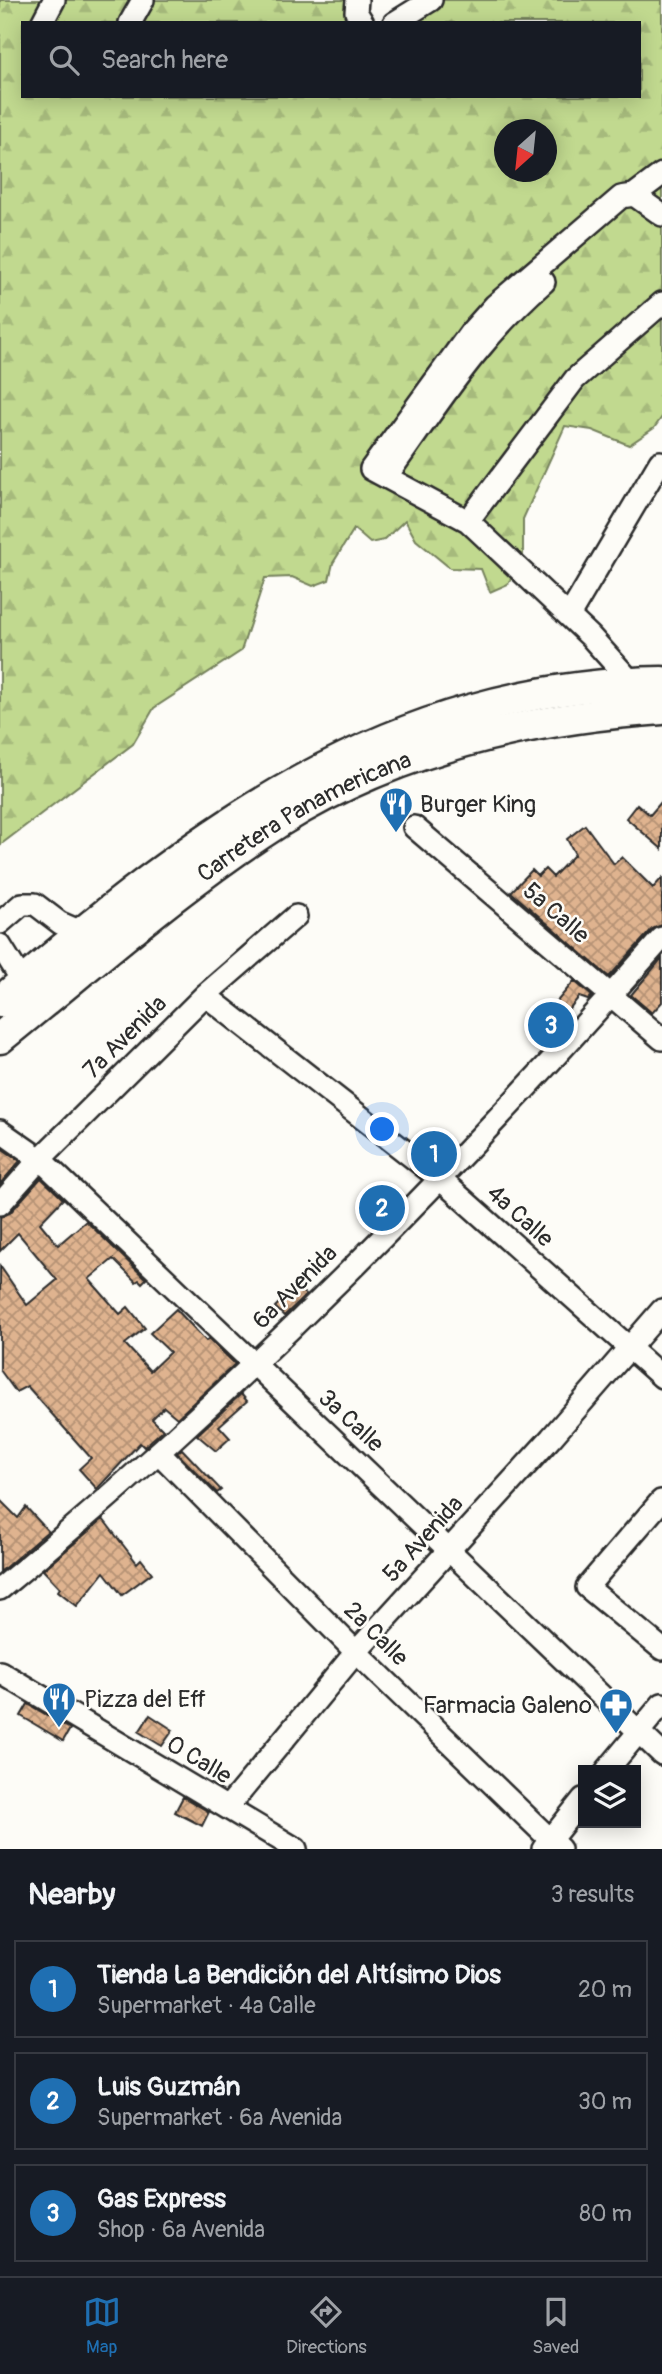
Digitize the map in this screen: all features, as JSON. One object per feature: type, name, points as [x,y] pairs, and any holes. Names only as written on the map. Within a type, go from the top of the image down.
[{"type":"highway","name":"Carretera Panamericana","points":[[0,1002],[81,932],[201,841],[268,797],[341,758],[417,727],[496,704],[577,689],[656,699]]},
{"type":"highway","name":"Carretera Panamericana","points":[[0,1038],[216,864],[282,820],[352,782],[426,752],[502,730],[656,699]]},
{"type":"street","points":[[43,21],[54,0]]},
{"type":"street","points":[[131,21],[143,0]]},
{"type":"street","points":[[357,0],[356,12],[362,21]]},
{"type":"street","points":[[397,21],[431,0]]},
{"type":"street","points":[[656,699],[468,521],[371,469],[470,333],[495,305],[621,197],[635,194],[662,174]]},
{"type":"street","points":[[635,194],[662,215]]},
{"type":"street","points":[[468,521],[575,379],[662,303]]},
{"type":"street","points":[[569,615],[660,462]]},
{"type":"street","name":"5a Calle","points":[[414,827],[662,1039]]},
{"type":"street","points":[[0,923],[22,904],[35,904],[60,923],[81,932]]},
{"type":"street","name":"7a Avenida","points":[[0,1205],[40,1159],[205,995],[296,916]]},
{"type":"street","name":"6a Avenida","points":[[0,1589],[159,1453],[255,1366],[439,1178],[662,938]]},
{"type":"street","points":[[0,945],[23,982]]},
{"type":"street","name":"4a Calle","points":[[205,995],[439,1178],[662,1377]]},
{"type":"street","name":"3a Calle","points":[[0,1131],[40,1159],[662,1754]]},
{"type":"street","name":"5a Avenida","points":[[228,1807],[356,1652],[551,1438],[662,1310]]},
{"type":"street","name":"2a Calle","points":[[159,1453],[551,1846]]},
{"type":"street","points":[[661,1501],[587,1587],[662,1649]]},
{"type":"street","name":"0 Calle","points":[[0,1672],[296,1849]]},
{"type":"street","points":[[611,1765],[662,1704]]},
{"type":"street","points":[[551,1846],[578,1806]]},
{"type":"green space","points":[[0,0],[345,0],[351,21],[21,21],[21,98],[641,98],[641,21],[413,21],[441,0],[662,0],[662,417],[654,428],[629,445],[592,430],[565,426],[523,519],[523,558],[508,584],[490,592],[481,569],[450,568],[416,540],[405,520],[384,540],[370,543],[354,529],[333,563],[329,580],[313,586],[292,577],[265,578],[241,651],[154,708],[133,744],[0,845]]},
{"type":"building","points":[[662,801],[662,849],[626,818],[637,804],[650,815]]},
{"type":"building","points":[[585,825],[614,864],[622,857],[653,888],[662,878],[662,925],[652,929],[609,977],[511,892],[532,870],[538,876],[545,869],[553,877],[575,854],[567,839]]},
{"type":"building","points":[[662,958],[662,1002],[652,1013],[631,995]]},
{"type":"building","points":[[574,981],[592,996],[588,1000],[579,997],[549,1033],[538,1024]]},
{"type":"building","points":[[0,1149],[20,1161],[0,1184]]},
{"type":"building","points":[[41,1178],[63,1199],[40,1223],[58,1245],[86,1221],[146,1279],[142,1283],[139,1280],[136,1282],[113,1259],[89,1279],[120,1314],[128,1307],[145,1328],[125,1344],[150,1371],[170,1352],[150,1333],[176,1309],[206,1341],[209,1339],[235,1364],[177,1418],[164,1407],[152,1419],[163,1430],[144,1447],[140,1443],[97,1489],[79,1469],[91,1458],[27,1386],[16,1392],[0,1370],[0,1266],[27,1305],[57,1280],[18,1233],[0,1251],[0,1217],[10,1213]]},
{"type":"building","points":[[384,1187],[400,1201],[384,1218],[369,1204]]},
{"type":"building","points":[[296,1286],[306,1295],[284,1316],[275,1307]]},
{"type":"building","points":[[241,1394],[247,1401],[219,1426],[230,1438],[216,1451],[197,1435]]},
{"type":"building","points":[[182,1449],[221,1490],[217,1493],[177,1453]]},
{"type":"building","points":[[0,1500],[18,1518],[26,1507],[48,1531],[0,1572]]},
{"type":"building","points":[[103,1519],[137,1563],[141,1559],[152,1573],[122,1595],[104,1572],[77,1606],[58,1591],[60,1588],[43,1570]]},
{"type":"building","points":[[28,1704],[70,1729],[63,1741],[21,1716]]},
{"type":"building","points":[[150,1715],[173,1730],[162,1746],[139,1732]]},
{"type":"building","points":[[183,1797],[209,1812],[202,1826],[175,1812]]},
{"type":"place","name":"Burger King","points":[[396,834]]},
{"type":"place","name":"Gas Express","points":[[551,1025]]},
{"type":"place","name":"Tienda La Bendición del Altísimo Dios","points":[[434,1154]]},
{"type":"place","name":"Luis Guzmán","points":[[382,1208]]},
{"type":"place","name":"Pizza del Eff","points":[[59,1729]]},
{"type":"place","name":"Farmacia Galeno","points":[[616,1735]]}]
